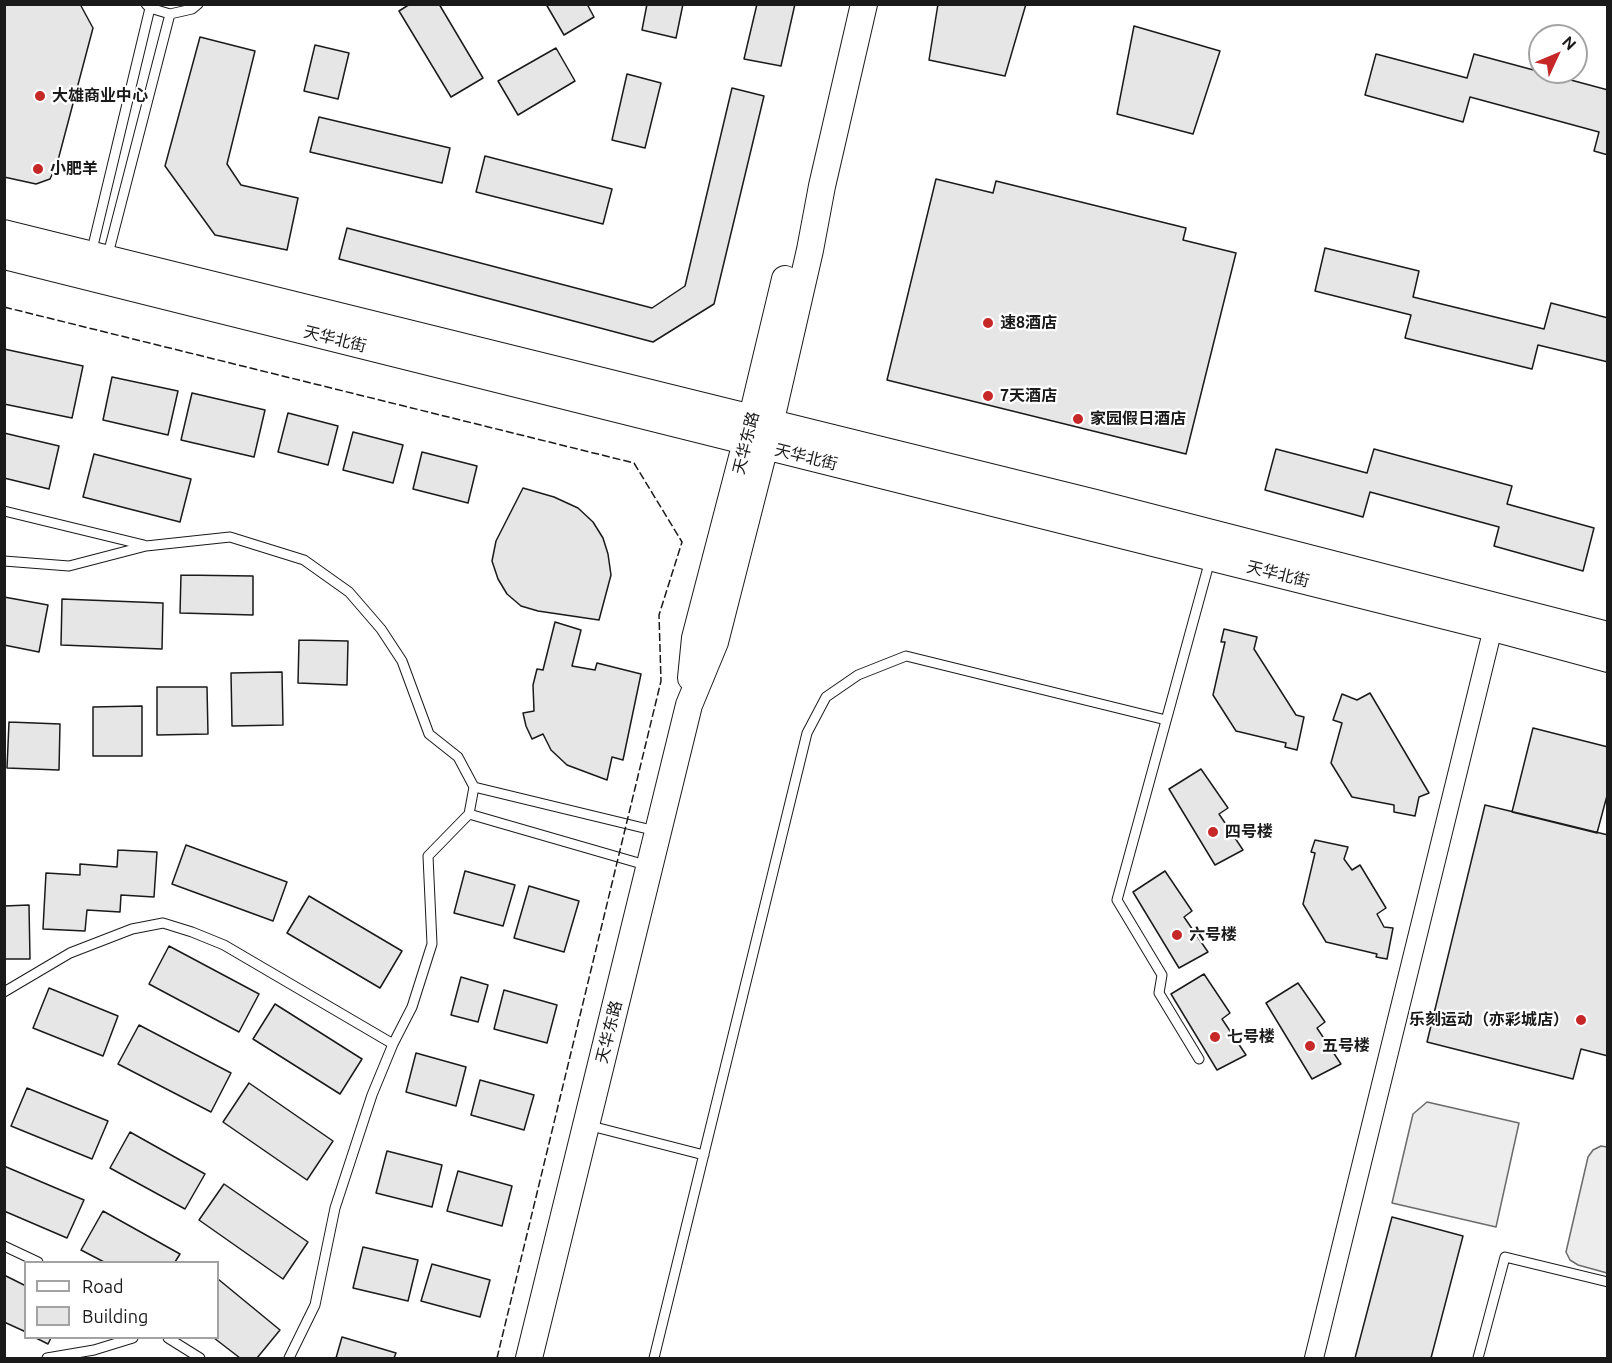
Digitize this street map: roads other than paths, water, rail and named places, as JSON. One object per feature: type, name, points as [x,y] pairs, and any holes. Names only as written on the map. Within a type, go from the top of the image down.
[{"type":"street","name":"天华东路","points":[[529,1359],[689,705],[715,642],[793,246],[822,186],[864,4]]},
{"type":"street","name":"天华北街","points":[[4,233],[96,268]]},
{"type":"street","name":"天华北街","points":[[4,256],[96,268],[758,432],[1264,545],[1608,635]]},
{"type":"street","name":"天华北街","points":[[758,432],[1210,557],[1608,659]]},
{"type":"street","points":[[1314,1359],[1493,628]]},
{"type":"lane","points":[[96,268],[148,6],[170,14],[192,9],[198,4]]},
{"type":"lane","points":[[96,268],[170,14]]},
{"type":"lane","points":[[4,510],[146,546]]},
{"type":"lane","points":[[4,561],[69,566],[146,546],[230,537],[304,560],[350,592],[381,629],[402,661],[429,734],[458,757],[474,787],[469,814],[428,856],[432,944],[412,1007],[393,1044],[372,1095],[335,1208],[315,1305],[289,1359]]},
{"type":"lane","points":[[1199,1059],[1160,993],[1162,975],[1117,900],[1210,557]]},
{"type":"lane","points":[[654,1359],[807,733],[826,697],[858,675],[906,656],[1166,720]]},
{"type":"lane","points":[[474,787],[658,832]]},
{"type":"lane","points":[[469,814],[650,866]]},
{"type":"lane","points":[[4,992],[70,953],[132,929],[163,923],[224,945],[393,1044]]},
{"type":"lane","points":[[586,1125],[704,1155]]},
{"type":"lane","points":[[4,1246],[34,1261]]},
{"type":"lane","points":[[1478,1359],[1506,1257],[1608,1282]]},
{"type":"lane","points":[[47,1359],[94,1350],[130,1339]]},
{"type":"lane","points":[[170,1339],[200,1359]]},
{"type":"place","name":"大雄商业中心","points":[[40,96]]},
{"type":"place","name":"小肥羊","points":[[38,169]]},
{"type":"place","name":"速8酒店","points":[[988,323]]},
{"type":"place","name":"7天酒店","points":[[988,396]]},
{"type":"place","name":"家园假日酒店","points":[[1078,419]]},
{"type":"place","name":"四号楼","points":[[1213,832]]},
{"type":"place","name":"六号楼","points":[[1177,935]]},
{"type":"place","name":"乐刻运动（亦彩城店）","points":[[1581,1020]]},
{"type":"place","name":"七号楼","points":[[1215,1037]]},
{"type":"place","name":"五号楼","points":[[1310,1046]]}]
